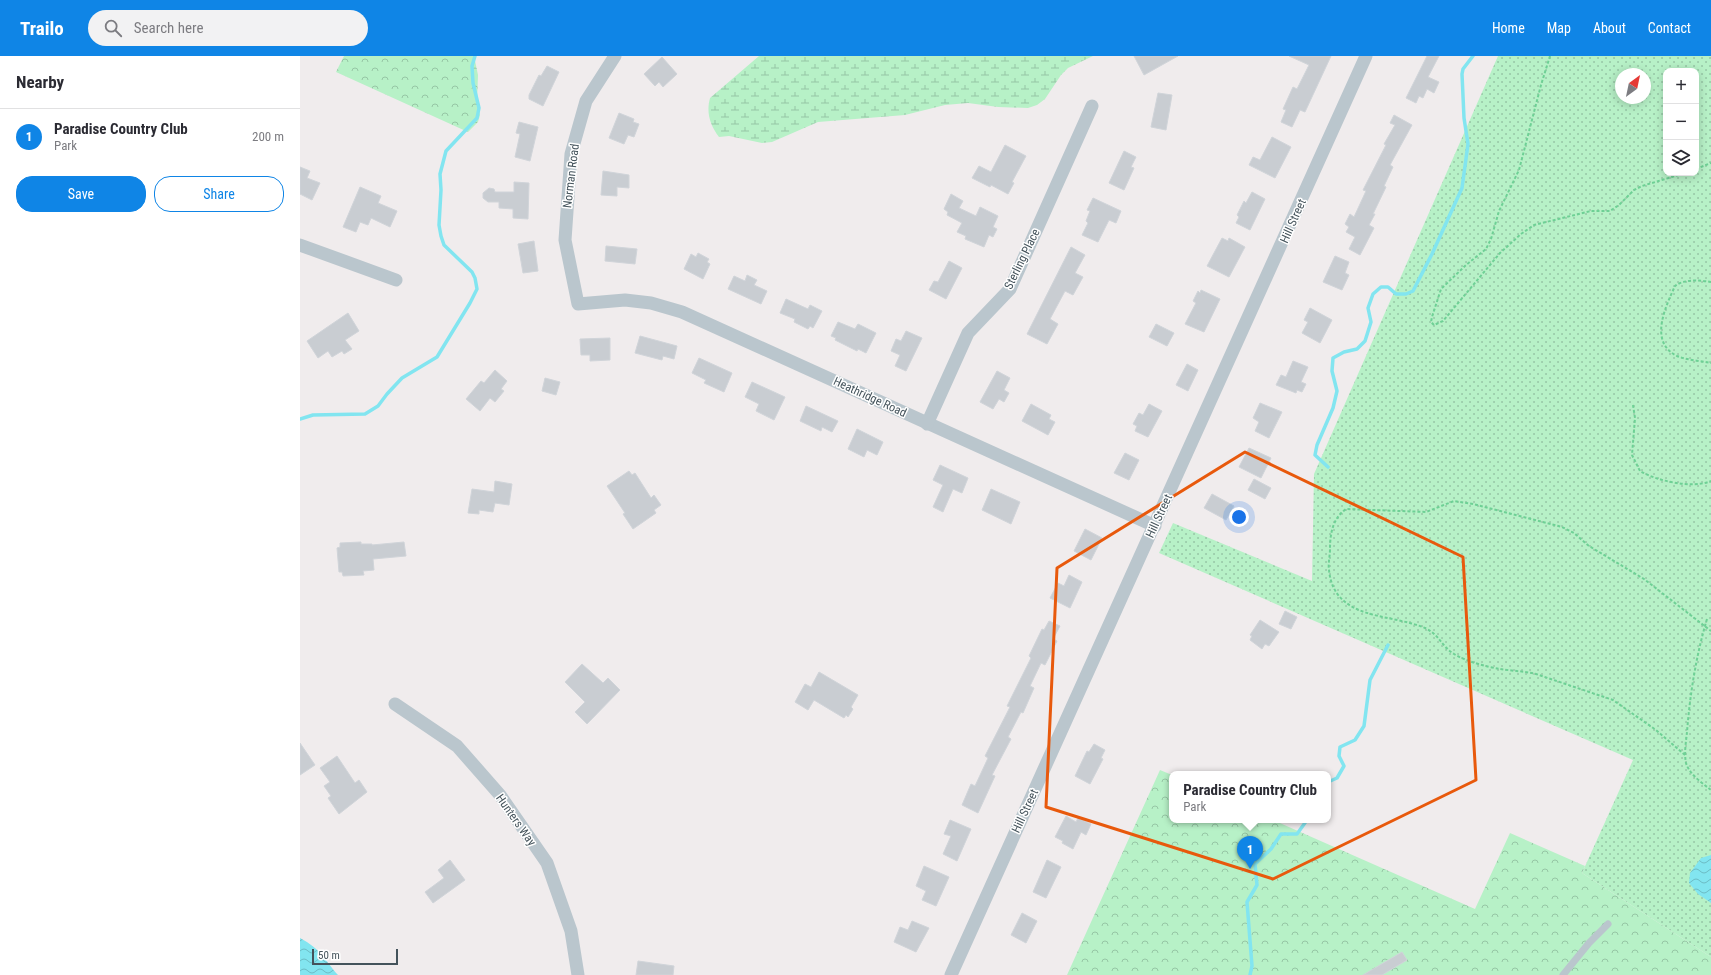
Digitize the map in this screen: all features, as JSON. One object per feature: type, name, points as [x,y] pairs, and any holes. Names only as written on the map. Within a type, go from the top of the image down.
[{"type":"street","name":"Norman Road","points":[[578,304],[565,240],[571,154],[586,101],[614,56]]},
{"type":"street","name":"Hill Street","points":[[951,975],[1366,56]]},
{"type":"street","name":"Sterling Place","points":[[927,424],[968,333],[1010,289],[1092,106]]},
{"type":"street","points":[[300,245],[396,280]]},
{"type":"street","name":"Heathridge Road","points":[[578,304],[625,300],[651,303],[682,312],[1155,526]]},
{"type":"street","name":"Hunters Way","points":[[395,704],[457,746],[500,795],[543,858],[571,931],[578,975]]},
{"type":"lane","points":[[1563,975],[1589,943],[1608,924]]},
{"type":"path","points":[[1550,56],[1519,170],[1499,211],[1491,239],[1486,249],[1466,264],[1441,289],[1431,322],[1434,325],[1443,321],[1500,253],[1534,225],[1591,211],[1610,211],[1619,206],[1634,190],[1642,186],[1675,176]]},
{"type":"path","points":[[1699,168],[1711,163]]},
{"type":"path","points":[[1711,282],[1682,282],[1675,286],[1663,313],[1661,324],[1664,343],[1670,351],[1678,356],[1711,363]]},
{"type":"path","points":[[1632,405],[1635,418],[1632,455],[1640,471],[1656,478],[1686,485],[1705,484],[1711,481]]},
{"type":"path","points":[[1685,755],[1656,730],[1613,700],[1536,674],[1525,671],[1499,669],[1463,659],[1447,649],[1435,633],[1427,629],[1414,624],[1368,614],[1350,606],[1334,590],[1331,578],[1329,569],[1330,540],[1332,530],[1336,517],[1346,509],[1426,512],[1454,501],[1472,504],[1568,529],[1599,553],[1644,579],[1711,631]]},
{"type":"path","points":[[1707,619],[1699,649],[1690,703],[1685,755],[1687,764],[1692,774],[1711,790]]},
{"type":"highlighted area","points":[[1245,452],[1463,557],[1476,780],[1273,879],[1046,807],[1057,568]]},
{"type":"green space","points":[[344,56],[474,56],[478,75],[477,102],[480,115],[478,122],[468,132],[336,72]]},
{"type":"green space","points":[[759,56],[1093,56],[1068,68],[1061,75],[1045,99],[1037,105],[1028,108],[998,107],[968,103],[945,105],[905,115],[818,122],[772,142],[762,143],[729,136],[719,137],[713,128],[710,119],[708,109],[710,98]]},
{"type":"green space","points":[[1498,56],[1711,56],[1711,957],[1582,873],[1633,760],[1159,553],[1173,523],[1312,581],[1314,474]]},
{"type":"green space","points":[[1160,770],[1169,774],[1169,823],[1280,823],[1475,909],[1510,833],[1585,866],[1582,873],[1711,957],[1711,975],[1067,975]]},
{"type":"water","points":[[1711,855],[1711,903],[1698,894],[1689,883],[1690,873],[1701,858]]},
{"type":"water","points":[[300,938],[318,950],[338,975],[300,975]]},
{"type":"building","points":[[1134,56],[1178,56],[1144,75]]},
{"type":"building","points":[[1289,56],[1331,56],[1305,112],[1300,110],[1292,127],[1281,122],[1286,110],[1283,109],[1293,87],[1297,89],[1309,65]]},
{"type":"building","points":[[1427,56],[1439,56],[1428,77],[1439,82],[1434,93],[1427,89],[1423,98],[1419,96],[1416,103],[1406,98]]},
{"type":"building","points":[[662,57],[677,74],[663,87],[659,82],[655,86],[644,74]]},
{"type":"building","points":[[547,66],[559,72],[543,106],[529,99],[529,95],[539,75],[541,76]]},
{"type":"building","points":[[1158,93],[1172,95],[1166,130],[1151,127]]},
{"type":"building","points":[[619,113],[634,119],[633,122],[639,124],[634,137],[628,135],[624,144],[609,138]]},
{"type":"building","points":[[1394,115],[1412,125],[1390,165],[1393,167],[1384,186],[1386,187],[1369,225],[1374,228],[1360,255],[1349,249],[1355,237],[1346,232],[1349,227],[1345,224],[1350,214],[1354,217],[1366,191],[1363,190],[1386,145],[1384,144],[1395,125],[1390,123]]},
{"type":"building","points":[[519,122],[538,127],[530,161],[515,157],[520,134],[516,133]]},
{"type":"building","points":[[1272,137],[1291,147],[1275,178],[1249,165],[1253,157],[1260,160]]},
{"type":"building","points":[[1005,145],[1026,156],[1012,182],[1014,183],[1008,194],[991,185],[990,187],[972,178],[979,166],[991,172]]},
{"type":"building","points":[[1124,151],[1136,157],[1131,167],[1134,168],[1124,190],[1109,183]]},
{"type":"building","points":[[300,167],[310,171],[307,178],[320,183],[312,200],[300,194]]},
{"type":"building","points":[[603,171],[629,175],[629,188],[617,187],[617,196],[601,195]]},
{"type":"building","points":[[514,182],[529,183],[528,219],[513,218],[513,209],[499,208],[499,202],[488,202],[483,198],[483,193],[489,188],[494,189],[495,192],[514,192]]},
{"type":"building","points":[[360,187],[381,196],[378,203],[397,211],[390,227],[371,218],[368,225],[360,222],[356,232],[343,227]]},
{"type":"building","points":[[1252,192],[1265,199],[1250,230],[1236,223],[1239,217],[1237,215],[1244,201],[1246,203]]},
{"type":"building","points":[[951,194],[963,201],[959,208],[976,216],[980,207],[998,216],[993,227],[997,229],[993,237],[989,235],[984,247],[965,239],[966,236],[957,232],[962,223],[947,215],[948,212],[944,209]]},
{"type":"building","points":[[1093,198],[1121,211],[1116,223],[1109,220],[1098,242],[1082,235],[1088,223],[1086,221],[1090,211],[1087,210]]},
{"type":"building","points":[[1222,238],[1228,241],[1229,238],[1245,247],[1229,277],[1207,266]]},
{"type":"building","points":[[534,241],[538,271],[523,273],[518,244]]},
{"type":"building","points":[[606,246],[637,249],[635,264],[605,261]]},
{"type":"building","points":[[1071,247],[1085,255],[1075,273],[1083,277],[1073,295],[1065,291],[1050,319],[1058,324],[1047,344],[1027,334]]},
{"type":"building","points":[[698,253],[709,259],[707,262],[710,264],[703,279],[684,269],[691,254],[696,257]]},
{"type":"building","points":[[1335,256],[1349,262],[1345,273],[1349,275],[1342,290],[1323,282]]},
{"type":"building","points":[[949,261],[962,268],[946,299],[929,290],[934,281],[938,282]]},
{"type":"building","points":[[747,275],[757,280],[754,285],[767,291],[761,304],[728,289],[734,276],[745,281]]},
{"type":"building","points":[[1201,290],[1220,299],[1204,332],[1185,324],[1196,303],[1193,301],[1198,291],[1200,293]]},
{"type":"building","points":[[786,299],[808,309],[810,305],[822,311],[813,328],[810,326],[808,329],[794,322],[795,319],[780,313]]},
{"type":"building","points":[[1310,308],[1332,320],[1320,343],[1302,333],[1308,322],[1304,320]]},
{"type":"building","points":[[348,313],[359,331],[345,340],[352,349],[344,354],[342,351],[332,357],[328,351],[318,358],[307,341]]},
{"type":"building","points":[[838,322],[855,329],[858,324],[876,333],[866,353],[858,349],[857,351],[835,340],[836,338],[831,336]]},
{"type":"building","points":[[1156,324],[1174,333],[1167,346],[1149,337]]},
{"type":"building","points":[[906,331],[922,338],[906,371],[895,366],[900,355],[891,351],[896,339],[901,341]]},
{"type":"building","points":[[640,336],[677,346],[674,359],[663,356],[662,360],[635,353]]},
{"type":"building","points":[[610,338],[610,360],[590,361],[590,355],[581,355],[580,339]]},
{"type":"building","points":[[699,358],[732,373],[724,392],[704,383],[706,380],[692,373]]},
{"type":"building","points":[[1293,361],[1308,367],[1301,382],[1306,384],[1302,392],[1297,390],[1296,393],[1276,385],[1281,375],[1286,377]]},
{"type":"building","points":[[1187,364],[1198,370],[1188,391],[1176,385]]},
{"type":"building","points":[[495,370],[507,381],[501,389],[504,391],[495,402],[490,398],[480,411],[466,399],[481,381],[484,383]]},
{"type":"building","points":[[997,371],[1010,378],[1004,390],[1009,393],[1004,402],[999,399],[993,409],[980,402]]},
{"type":"building","points":[[545,378],[560,382],[556,395],[542,391]]},
{"type":"building","points":[[752,382],[785,397],[774,420],[756,411],[759,404],[745,397]]},
{"type":"building","points":[[1260,403],[1282,412],[1269,438],[1255,431],[1259,422],[1253,418]]},
{"type":"building","points":[[1031,404],[1051,415],[1049,419],[1055,422],[1048,435],[1022,421]]},
{"type":"building","points":[[1149,404],[1162,411],[1148,437],[1135,431],[1137,426],[1133,424],[1139,413],[1143,415]]},
{"type":"building","points":[[806,406],[838,421],[832,432],[822,427],[821,431],[800,421]]},
{"type":"building","points":[[857,429],[883,442],[877,455],[867,450],[864,457],[848,449]]},
{"type":"building","points":[[1249,448],[1271,458],[1261,478],[1239,467]]},
{"type":"building","points":[[1125,453],[1139,460],[1129,480],[1114,473]]},
{"type":"building","points":[[940,465],[968,478],[962,493],[953,489],[943,512],[933,507],[943,485],[933,480]]},
{"type":"building","points":[[629,471],[632,475],[635,473],[651,498],[654,495],[661,505],[654,510],[656,513],[633,529],[623,514],[625,513],[607,486]]},
{"type":"building","points":[[1254,479],[1271,488],[1265,499],[1248,490]]},
{"type":"building","points":[[495,481],[512,484],[509,505],[495,503],[493,512],[479,510],[479,514],[468,513],[472,489],[494,492]]},
{"type":"building","points":[[991,489],[1020,502],[1011,524],[982,510]]},
{"type":"building","points":[[1212,494],[1234,506],[1226,520],[1204,508]]},
{"type":"building","points":[[1085,529],[1102,538],[1091,560],[1074,551]]},
{"type":"building","points":[[361,542],[361,544],[372,545],[404,542],[406,556],[373,559],[374,570],[363,571],[364,575],[343,576],[342,572],[339,572],[337,548],[340,547],[340,543]]},
{"type":"building","points":[[1069,575],[1082,582],[1070,608],[1050,598],[1058,583],[1064,586]]},
{"type":"building","points":[[1285,611],[1297,617],[1291,629],[1279,624]]},
{"type":"building","points":[[1260,620],[1279,632],[1269,646],[1265,644],[1262,649],[1250,640],[1252,636],[1250,635]]},
{"type":"building","points":[[1049,621],[1060,626],[1053,639],[1057,641],[1045,665],[1041,663],[1030,686],[1034,688],[1023,713],[1021,712],[1008,737],[1011,739],[992,775],[995,776],[978,813],[962,805],[971,784],[975,786],[988,758],[985,756],[1010,707],[1007,706],[1031,658],[1029,656],[1042,629],[1044,630]]},
{"type":"building","points":[[582,664],[603,683],[608,678],[620,690],[587,724],[575,712],[585,702],[565,682]]},
{"type":"building","points":[[819,672],[858,695],[851,707],[853,709],[848,717],[846,715],[844,718],[814,700],[808,710],[795,702],[805,684],[811,687]]},
{"type":"building","points":[[300,743],[315,765],[300,775]]},
{"type":"building","points":[[1094,744],[1105,750],[1101,758],[1103,759],[1090,784],[1075,776],[1087,751],[1089,752]]},
{"type":"building","points":[[337,756],[355,783],[359,780],[367,792],[339,814],[328,798],[331,796],[324,786],[330,782],[320,768]]},
{"type":"building","points":[[1066,816],[1076,822],[1078,818],[1091,824],[1086,835],[1081,832],[1073,849],[1055,837]]},
{"type":"building","points":[[950,820],[971,829],[957,861],[943,854],[951,836],[944,834]]},
{"type":"building","points":[[450,860],[465,880],[433,903],[425,892],[444,878],[438,870]]},
{"type":"building","points":[[1047,860],[1061,867],[1046,898],[1033,892]]},
{"type":"building","points":[[924,866],[949,877],[936,906],[922,900],[926,891],[916,886]]},
{"type":"building","points":[[1022,913],[1037,921],[1026,943],[1011,935]]},
{"type":"building","points":[[912,921],[929,928],[916,952],[894,942],[900,927],[908,930]]},
{"type":"building","points":[[1402,952],[1407,960],[1382,975],[1363,975]]},
{"type":"building","points":[[638,961],[674,966],[673,975],[636,975]]},
{"type":"waterway","points":[[300,419],[313,415],[365,414],[378,406],[402,378],[437,357],[477,289],[472,272],[444,245],[439,225],[441,190],[440,174],[446,151],[477,118],[479,108],[473,83],[472,66],[475,56]]},
{"type":"waterway","points":[[1328,467],[1315,455],[1317,445],[1333,408],[1337,391],[1332,371],[1333,358],[1344,352],[1357,349],[1365,341],[1371,322],[1368,308],[1373,294],[1381,287],[1388,287],[1396,294],[1406,294],[1413,291],[1432,254],[1462,188],[1468,144],[1464,118],[1462,74],[1463,69],[1473,56]]},
{"type":"waterway","points":[[1331,781],[1337,778],[1344,766],[1339,756],[1340,747],[1355,740],[1364,726],[1370,680],[1388,645]]},
{"type":"waterway","points":[[1250,975],[1252,966],[1247,902],[1257,885],[1255,864],[1271,849],[1281,834],[1297,834],[1305,823]]},
{"type":"place","name":"Paradise Country Club","points":[[1250,869]]}]
